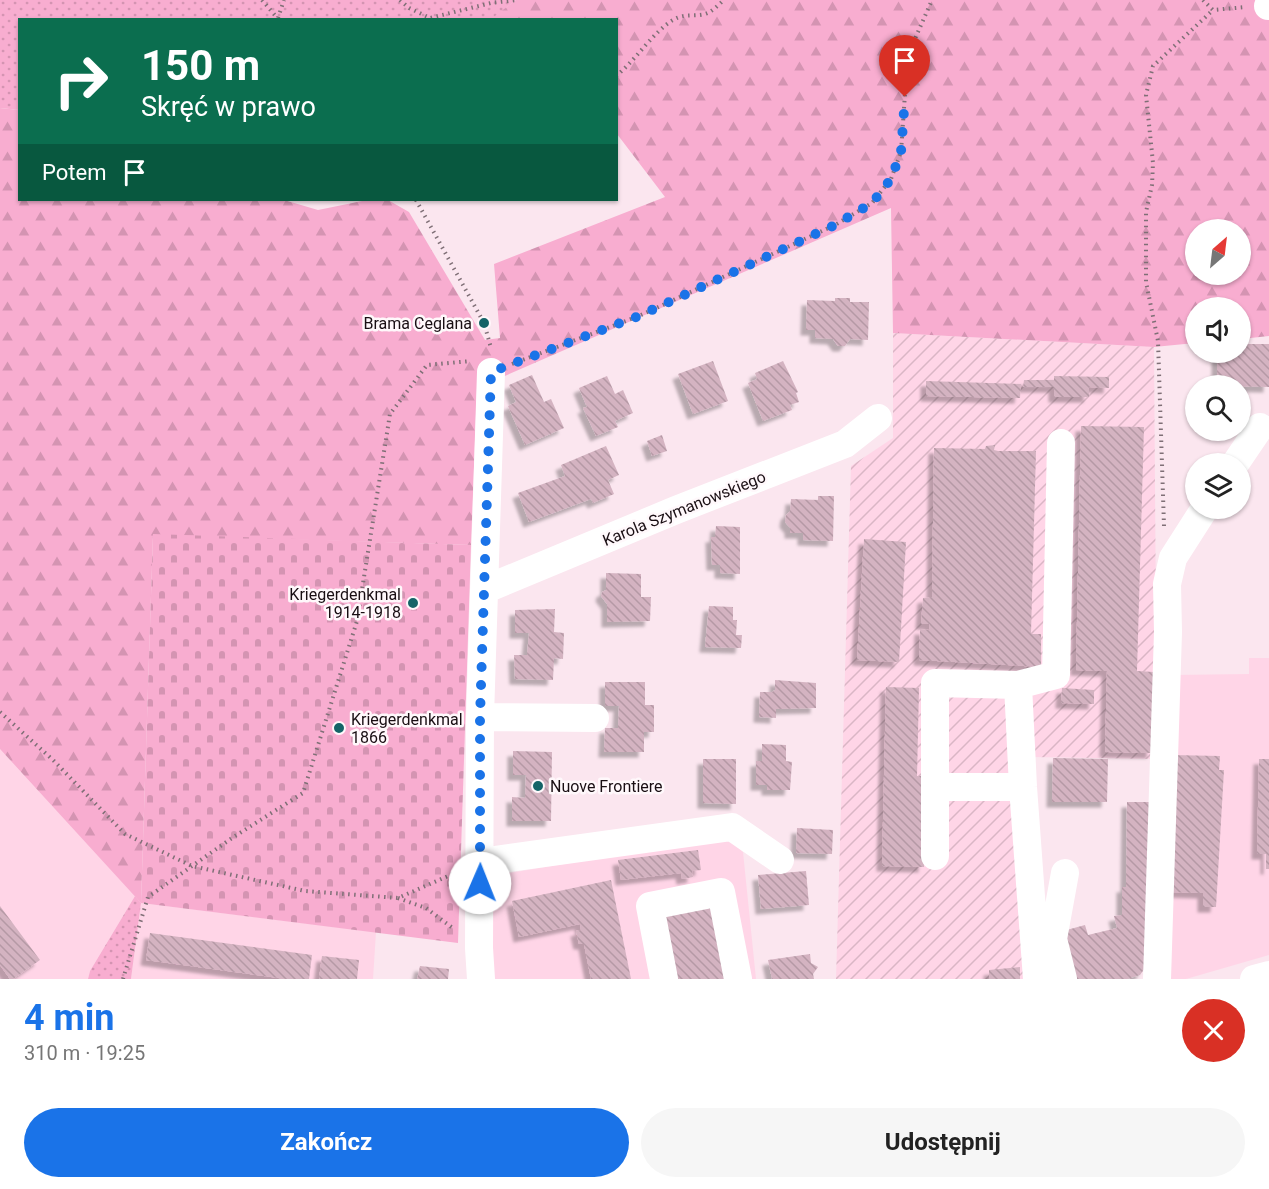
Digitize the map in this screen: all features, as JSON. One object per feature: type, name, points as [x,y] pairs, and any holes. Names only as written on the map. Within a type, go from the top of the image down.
[{"type":"street","points":[[481,979],[479,948],[480,717],[486,589],[491,365]]},
{"type":"street","name":"Karola Szymanowskiego","points":[[486,589],[676,510],[845,444],[879,418]]},
{"type":"street","points":[[1242,453],[1260,426]]},
{"type":"street","points":[[935,856],[935,684],[1018,685],[1056,675],[1061,443]]},
{"type":"street","points":[[1157,979],[1168,632],[1167,584],[1173,558],[1198,519]]},
{"type":"street","points":[[1018,685],[1037,979]]},
{"type":"street","points":[[480,717],[595,718]]},
{"type":"street","points":[[935,787],[1023,787]]},
{"type":"street","points":[[480,862],[732,827],[780,860]]},
{"type":"street","points":[[1063,979],[1053,939],[1065,873]]},
{"type":"street","points":[[664,979],[650,906],[721,892],[738,979]]},
{"type":"street","points":[[1254,979],[1269,975]]},
{"type":"path","points":[[262,0],[277,18]]},
{"type":"path","points":[[278,18],[284,0]]},
{"type":"path","points":[[400,0],[409,8],[430,18],[491,3],[516,0]]},
{"type":"path","points":[[618,74],[674,19],[685,15],[705,14],[715,9],[724,0]]},
{"type":"path","points":[[123,979],[148,897],[303,793],[357,621],[390,414],[427,365],[491,365],[639,316],[835,225],[872,203],[891,179],[901,152],[906,79],[914,40],[932,0]]},
{"type":"path","points":[[1203,0],[1213,10]]},
{"type":"path","points":[[1173,558],[1164,531],[1158,341],[1146,282],[1146,212],[1152,185],[1153,163],[1146,95],[1152,66],[1213,10],[1268,6]]},
{"type":"path","points":[[419,201],[484,323],[489,340],[491,365]]},
{"type":"path","points":[[0,712],[54,761],[125,834],[192,866],[305,891],[398,898],[426,908],[479,948]]},
{"type":"path","points":[[398,898],[480,862]]},
{"type":"shaded area","points":[[893,333],[1154,347],[1157,759],[1030,757],[1046,979],[836,979],[851,466],[893,438]]},
{"type":"shaded area","points":[[1249,658],[1269,658],[1269,955],[1186,979],[1171,979],[1173,675],[1249,674]]},
{"type":"shaded area","points":[[0,749],[135,896],[90,971],[88,979],[0,979]]},
{"type":"shaded area","points":[[726,837],[743,852],[756,979],[491,979],[492,876]]},
{"type":"shaded area","points":[[141,903],[376,932],[373,979],[131,979]]},
{"type":"green space","points":[[0,0],[516,0],[494,18],[18,18],[18,110],[0,108]]},
{"type":"green space","points":[[516,0],[1269,0],[1269,336],[1251,338],[1251,297],[1185,297],[1185,344],[1154,347],[893,333],[891,208],[477,388],[471,545],[153,535],[141,903],[0,749],[0,108],[18,110],[18,201],[287,201],[318,210],[362,201],[390,201],[409,212],[485,340],[500,338],[494,264],[665,197],[618,135],[618,18],[492,18]]},
{"type":"green space","points":[[153,534],[471,545],[458,943],[141,903]]},
{"type":"green space","points":[[135,896],[141,903],[131,979],[88,979],[90,971]]},
{"type":"building","points":[[835,298],[850,298],[850,302],[869,302],[868,340],[850,339],[845,346],[838,346],[833,339],[815,338],[815,330],[806,330],[807,300],[835,301]]},
{"type":"building","points":[[1251,344],[1269,344],[1269,387],[1251,387],[1251,375],[1217,375],[1217,363],[1251,363]]},
{"type":"building","points":[[713,361],[728,401],[693,414],[678,374]]},
{"type":"building","points":[[783,361],[798,392],[796,393],[799,402],[790,405],[792,410],[763,421],[748,383],[757,379],[755,373]]},
{"type":"building","points":[[532,375],[544,402],[551,399],[564,428],[525,445],[508,406],[516,402],[509,385]]},
{"type":"building","points":[[607,376],[615,394],[623,390],[633,413],[615,421],[618,427],[596,436],[583,408],[587,407],[579,388]]},
{"type":"building","points":[[1054,376],[1109,377],[1109,388],[1089,387],[1089,397],[1054,397],[1054,387],[1023,387],[1024,380],[1054,380]]},
{"type":"building","points":[[926,381],[1021,384],[1020,398],[926,396]]},
{"type":"building","points":[[1081,426],[1144,427],[1137,671],[1154,672],[1152,753],[1105,752],[1107,671],[1076,670]]},
{"type":"building","points":[[662,435],[667,451],[652,456],[647,441]]},
{"type":"building","points":[[995,445],[994,450],[998,451],[1036,451],[1031,634],[1041,634],[1041,667],[919,660],[920,629],[929,630],[930,624],[921,624],[923,598],[932,597],[934,448],[985,449],[986,446]]},
{"type":"building","points":[[606,446],[619,475],[608,480],[614,494],[593,503],[591,499],[529,522],[518,493],[565,476],[561,465]]},
{"type":"building","points":[[818,496],[834,496],[833,541],[803,540],[803,533],[790,533],[790,528],[785,522],[786,515],[790,511],[791,499],[818,500]]},
{"type":"building","points":[[716,526],[740,527],[740,574],[720,573],[720,565],[712,565],[711,537],[715,537]]},
{"type":"building","points":[[864,539],[906,542],[899,662],[857,660]]},
{"type":"building","points":[[606,573],[641,574],[641,597],[651,597],[650,621],[607,622],[607,604],[601,596],[606,590]]},
{"type":"building","points":[[709,606],[733,607],[733,620],[737,620],[736,635],[742,635],[741,648],[705,647]]},
{"type":"building","points":[[555,609],[554,632],[564,633],[563,659],[554,658],[553,680],[515,679],[514,655],[527,655],[529,633],[515,633],[515,610]]},
{"type":"building","points":[[775,680],[816,683],[816,708],[776,709],[776,718],[759,717],[760,692],[775,690]]},
{"type":"building","points":[[605,682],[645,682],[645,705],[654,705],[654,732],[644,732],[644,752],[604,752],[605,728],[618,728],[619,706],[605,706]]},
{"type":"building","points":[[886,687],[919,688],[917,776],[926,776],[924,867],[882,866]]},
{"type":"building","points":[[1062,688],[1094,690],[1094,704],[1061,703]]},
{"type":"building","points":[[762,744],[786,745],[786,761],[792,762],[790,790],[767,790],[767,785],[756,785],[756,761],[762,761]]},
{"type":"building","name":"Nuove Frontiere","points":[[513,751],[552,752],[551,821],[512,821],[512,797],[525,798],[526,775],[513,775]]},
{"type":"building","points":[[1172,755],[1220,756],[1219,770],[1224,770],[1216,907],[1203,907],[1203,893],[1170,892]]},
{"type":"building","points":[[1053,758],[1108,759],[1107,802],[1052,802]]},
{"type":"building","points":[[703,759],[736,759],[736,804],[703,803]]},
{"type":"building","points":[[1259,759],[1269,759],[1269,869],[1266,869],[1266,854],[1257,854]]},
{"type":"building","points":[[1127,802],[1150,802],[1145,968],[1140,975],[1127,979],[1077,979],[1063,931],[1085,925],[1088,935],[1117,928],[1114,916],[1122,915],[1122,887],[1126,887]]},
{"type":"building","points":[[797,828],[833,830],[832,854],[796,853]]},
{"type":"building","points":[[698,850],[701,870],[692,871],[693,877],[682,879],[681,873],[621,880],[618,860]]},
{"type":"building","points":[[806,871],[809,905],[761,909],[758,875]]},
{"type":"building","points":[[611,880],[631,979],[591,979],[584,944],[579,944],[576,931],[581,930],[580,924],[519,937],[512,901]]},
{"type":"building","points":[[713,904],[728,979],[673,979],[661,914]]},
{"type":"building","points":[[0,906],[40,960],[13,979],[10,979],[0,965]]},
{"type":"building","points":[[150,933],[312,955],[309,979],[286,979],[146,960]]},
{"type":"building","points":[[810,954],[811,963],[818,967],[813,974],[814,979],[772,979],[768,960]]},
{"type":"building","points":[[322,956],[359,960],[357,979],[319,979]]},
{"type":"building","points":[[420,966],[449,969],[448,979],[417,979]]},
{"type":"building","points":[[1020,967],[1020,979],[989,979],[989,970]]},
{"type":"place","name":"Brama Ceglana","points":[[484,323]]},
{"type":"place","name":"Kriegerdenkmal 1914-1918","points":[[413,603]]},
{"type":"place","name":"Kriegerdenkmal 1866","points":[[339,728]]},
{"type":"place","name":"Nuove Frontiere","points":[[538,786]]},
{"type":"route","points":[[480,883],[480,717],[486,589],[491,372],[639,316],[835,225],[872,203],[891,179],[901,152],[905,97]]}]
